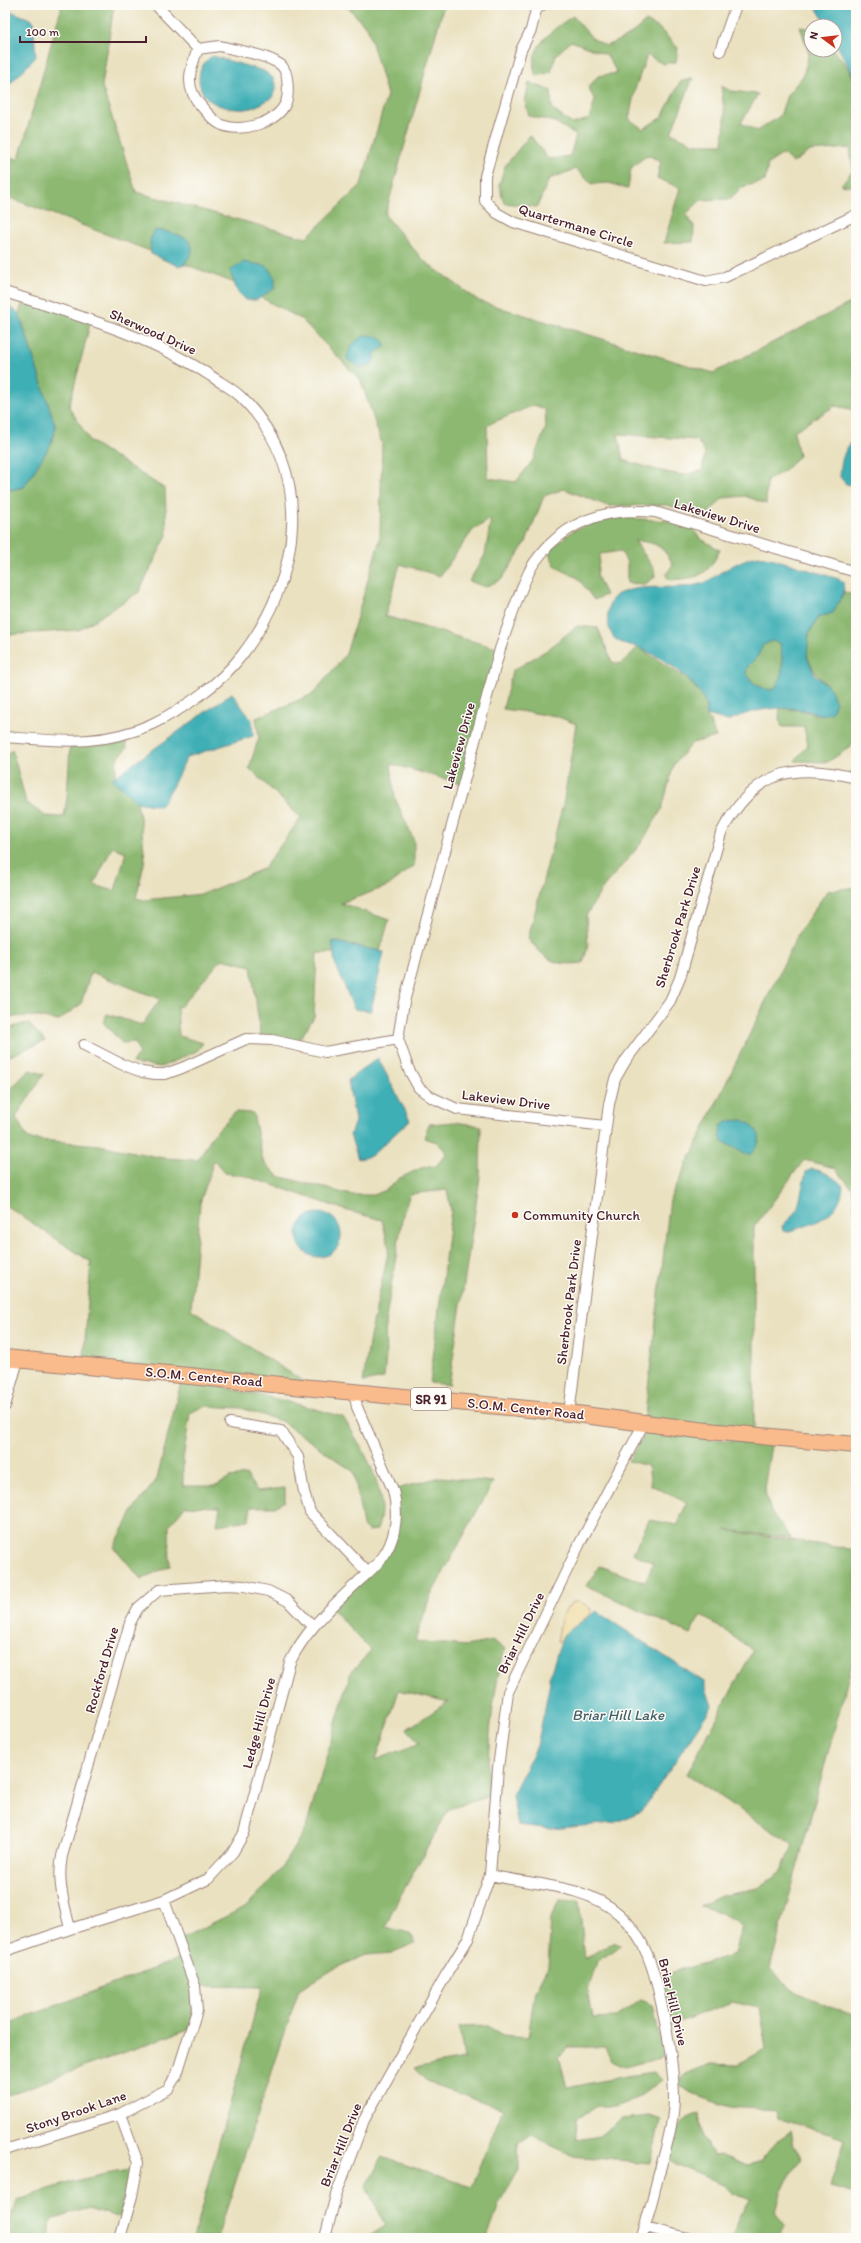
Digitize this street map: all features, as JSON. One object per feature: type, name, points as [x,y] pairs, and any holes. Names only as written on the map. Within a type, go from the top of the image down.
[{"type":"main road","name":"S.O.M. Center Road","points":[[12,1359],[569,1413],[644,1423],[856,1445]]},
{"type":"street","points":[[156,5],[198,49]]},
{"type":"street","name":"Quartermane Circle","points":[[542,5],[536,10],[531,30],[521,50],[485,176],[485,201],[497,213],[513,222],[706,281],[725,277],[856,215]]},
{"type":"street","points":[[720,51],[736,5]]},
{"type":"street","points":[[220,46],[276,62],[286,70],[289,87],[286,103],[275,115],[261,123],[235,129],[220,125],[198,103],[190,91],[188,79],[198,49],[220,46]]},
{"type":"street","name":"Sherwood Drive","points":[[5,292],[91,320],[157,346],[184,358],[240,396],[260,420],[276,444],[286,472],[292,503],[294,529],[289,559],[274,602],[259,631],[241,657],[215,684],[181,708],[152,724],[119,735],[91,742],[5,737]]},
{"type":"street","name":"Lakeview Drive","points":[[605,1126],[457,1109],[431,1097],[419,1088],[409,1070],[398,1039],[404,1002],[500,649],[517,598],[529,570],[543,552],[561,534],[583,520],[608,512],[634,510],[655,512],[856,572]]},
{"type":"street","name":"Sherbrook Park Drive","points":[[569,1413],[605,1126],[615,1079],[626,1060],[670,1001],[680,978],[721,833],[731,814],[749,793],[770,779],[793,772],[818,770],[856,778]]},
{"type":"street","points":[[84,1045],[121,1064],[142,1072],[165,1074],[182,1068],[246,1039],[272,1040],[325,1052],[398,1039]]},
{"type":"street","points":[[5,1406],[12,1359]]},
{"type":"street","name":"Ledge Hill Drive","points":[[5,1952],[70,1929],[164,1900],[208,1879],[233,1852],[244,1833],[290,1662],[299,1644],[312,1626],[368,1573],[386,1552],[391,1540],[396,1516],[396,1502],[388,1475],[357,1407],[354,1392]]},
{"type":"street","points":[[230,1423],[281,1431],[298,1457],[304,1492],[310,1512],[368,1573]]},
{"type":"street","name":"Briar Hill Drive","points":[[325,2238],[336,2195],[349,2156],[364,2120],[468,1938],[490,1875],[498,1768],[508,1692],[580,1543],[644,1423]]},
{"type":"street","name":"Rockford Drive","points":[[70,1929],[58,1873],[130,1623],[138,1608],[159,1590],[244,1586],[268,1591],[288,1600],[312,1626]]},
{"type":"street","name":"Briar Hill Drive","points":[[490,1875],[519,1882],[549,1886],[591,1897],[618,1913],[636,1932],[647,1952],[656,1977],[670,2042],[674,2102],[670,2132],[641,2238]]},
{"type":"street","name":"Stony Brook Lane","points":[[5,2150],[120,2114],[168,2089],[177,2074],[197,2010],[195,1986],[164,1900]]},
{"type":"street","points":[[120,2114],[138,2163],[132,2196],[120,2238]]},
{"type":"street","points":[[645,2227],[688,2238]]},
{"type":"green space","points":[[62,5],[114,5],[102,86],[136,192],[306,238],[361,185],[387,95],[368,29],[346,5],[444,5],[385,215],[423,260],[479,301],[713,373],[856,300],[856,410],[835,406],[794,431],[799,456],[785,470],[767,481],[766,504],[745,496],[723,498],[705,517],[667,505],[608,506],[564,489],[544,496],[526,542],[502,579],[485,587],[469,581],[485,555],[491,519],[473,530],[440,576],[400,564],[385,616],[500,649],[463,784],[391,764],[395,798],[414,841],[414,866],[388,886],[341,903],[389,920],[380,951],[333,941],[334,953],[317,953],[314,1017],[300,1039],[301,1048],[261,1038],[251,966],[222,959],[180,1007],[177,1006],[179,1036],[203,1043],[197,1051],[161,1067],[132,1063],[139,1053],[135,1042],[122,1043],[103,1022],[107,1014],[142,1025],[160,999],[91,972],[81,1004],[58,1021],[34,1016],[12,1017],[5,1012],[5,757],[12,749],[26,802],[45,816],[64,817],[67,798],[70,747],[126,741],[127,748],[117,759],[115,777],[137,802],[141,823],[145,859],[136,898],[144,900],[202,894],[263,869],[301,818],[249,768],[259,737],[256,718],[313,694],[346,654],[380,539],[382,444],[361,381],[301,319],[232,282],[5,196],[5,156],[19,159]],"holes":[[[534,405],[545,409],[546,427],[533,460],[516,482],[488,478],[487,425]],[[618,434],[697,440],[705,453],[702,471],[681,475],[623,460]],[[112,847],[126,852],[115,891],[94,885]]]},
{"type":"green space","points":[[573,16],[592,38],[606,46],[630,35],[646,21],[659,28],[678,48],[676,62],[663,64],[647,55],[635,89],[629,119],[643,129],[662,117],[680,82],[693,78],[671,133],[695,144],[723,144],[725,117],[721,86],[731,91],[758,94],[741,123],[757,131],[780,116],[787,95],[803,76],[808,58],[840,58],[850,70],[856,87],[856,187],[841,185],[853,170],[850,148],[810,151],[793,163],[783,154],[768,164],[765,181],[742,187],[730,199],[701,200],[686,214],[694,226],[693,242],[664,243],[680,188],[657,178],[661,161],[647,155],[631,168],[628,189],[609,183],[592,184],[576,169],[549,179],[537,207],[504,203],[499,185],[505,166],[530,135],[548,159],[570,156],[576,135],[555,122],[529,116],[525,102],[529,82],[551,91],[552,109],[572,124],[589,119],[595,100],[588,88],[598,76],[617,73],[607,55],[571,41],[556,55],[551,72],[536,76],[534,57],[543,41],[557,27]]},
{"type":"green space","points":[[800,26],[803,27],[803,35]]},
{"type":"green space","points":[[24,299],[91,320],[69,407],[90,441],[165,489],[167,535],[139,592],[79,630],[5,635],[5,491],[24,487],[56,428],[19,313]]},
{"type":"green space","points":[[612,517],[671,521],[692,528],[701,539],[720,550],[710,566],[700,575],[669,580],[666,575],[673,564],[666,553],[658,546],[649,542],[635,541],[654,569],[655,577],[645,584],[627,583],[627,563],[621,551],[600,554],[597,576],[606,595],[594,600],[578,578],[556,567],[548,551],[574,530]]},
{"type":"green space","points":[[844,592],[856,595],[856,740],[850,747],[828,762],[795,761],[808,745],[804,727],[782,727],[779,718],[780,708],[806,711],[820,716],[830,688],[815,672],[811,664],[808,656],[808,638],[812,628],[819,618],[838,602]]},
{"type":"green space","points":[[577,626],[598,628],[612,662],[621,664],[638,647],[689,680],[704,699],[707,715],[716,737],[692,743],[674,764],[662,809],[640,845],[604,886],[586,916],[588,946],[583,963],[565,964],[558,963],[546,957],[528,939],[564,800],[576,724],[556,716],[503,709],[512,671],[547,650]]},
{"type":"green space","points":[[772,641],[780,643],[782,655],[780,680],[773,690],[764,688],[754,683],[746,672],[748,666],[757,657],[763,645]]},
{"type":"green space","points":[[856,887],[856,1221],[852,1188],[835,1168],[804,1160],[754,1227],[754,1435],[644,1423],[670,1199],[799,932],[827,891]]},
{"type":"green space","points":[[28,1023],[45,1041],[5,1058],[5,1029]]},
{"type":"green space","points":[[29,1070],[44,1074],[16,1117],[28,1139],[99,1145],[163,1158],[198,1160],[212,1136],[235,1112],[253,1113],[263,1161],[278,1176],[351,1195],[374,1195],[386,1190],[400,1178],[421,1168],[436,1166],[447,1153],[437,1142],[424,1138],[429,1124],[455,1122],[481,1126],[480,1177],[449,1385],[430,1383],[451,1210],[447,1190],[410,1194],[403,1214],[385,1324],[386,1355],[384,1378],[363,1382],[370,1337],[389,1248],[382,1220],[348,1211],[246,1176],[225,1173],[214,1160],[200,1203],[191,1309],[314,1388],[83,1366],[91,1262],[5,1205],[5,1095]]},
{"type":"green space","points":[[181,1382],[263,1396],[343,1417],[366,1456],[378,1486],[381,1501],[381,1516],[377,1530],[368,1531],[363,1526],[354,1472],[281,1421],[241,1408],[204,1406],[190,1413],[183,1460],[183,1486],[216,1486],[230,1478],[246,1475],[257,1491],[285,1488],[285,1501],[275,1507],[251,1507],[249,1520],[217,1525],[220,1507],[185,1506],[169,1526],[170,1566],[141,1579],[114,1547],[134,1509],[157,1479]]},
{"type":"green space","points":[[646,1432],[771,1445],[764,1489],[771,1512],[791,1538],[725,1530],[856,1550],[856,1649],[770,1968],[795,1992],[856,2016],[856,2194],[830,2187],[845,2139],[777,2118],[775,2110],[729,2107],[700,2097],[678,2085],[682,2075],[711,2064],[736,2065],[766,2049],[759,2008],[732,2002],[666,2027],[656,1977],[735,1954],[742,1926],[720,1912],[700,1906],[721,1896],[758,1888],[780,1873],[793,1845],[687,1774],[753,1650],[701,1615],[690,1634],[587,1586],[599,1566],[645,1582],[653,1563],[633,1553],[649,1520],[677,1525],[687,1503],[651,1485],[648,1466],[628,1461]]},
{"type":"green space","points":[[440,1477],[493,1482],[430,1597],[415,1641],[466,1646],[493,1641],[505,1649],[493,1704],[488,1760],[487,1797],[449,1809],[393,1909],[386,1927],[409,1933],[415,1943],[391,1953],[366,1955],[334,1969],[299,1990],[217,2238],[193,2238],[262,1987],[195,1986],[191,2028],[5,2096],[5,2025],[184,1957],[178,1940],[247,1906],[280,1870],[306,1828],[350,1674],[371,1650],[331,1608],[368,1573],[394,1534],[393,1490]],"holes":[[[399,1690],[448,1702],[407,1729],[420,1743],[376,1760]]]},
{"type":"green space","points":[[559,1900],[579,1901],[585,1959],[614,1942],[621,1946],[597,1961],[588,1991],[593,2018],[616,2017],[641,2000],[653,2005],[663,2057],[625,2067],[612,2061],[605,2047],[568,2047],[559,2056],[567,2088],[654,2072],[662,2080],[637,2098],[615,2107],[595,2107],[577,2119],[576,2140],[599,2136],[621,2119],[649,2116],[660,2120],[651,2163],[571,2156],[531,2134],[518,2143],[519,2170],[499,2204],[487,2238],[363,2238],[386,2226],[366,2187],[382,2157],[472,2187],[503,2109],[427,2082],[414,2068],[464,2059],[459,2027],[487,2026],[503,2035],[528,2037],[535,1990],[548,1966],[551,1918]]},
{"type":"green space","points":[[699,2114],[702,2137],[714,2156],[722,2155],[748,2165],[762,2161],[778,2140],[791,2131],[794,2146],[802,2158],[781,2191],[776,2214],[785,2225],[775,2238],[733,2238],[739,2218],[751,2198],[732,2193],[723,2184],[675,2164],[666,2157],[676,2130],[685,2120],[691,2116]]},
{"type":"green space","points":[[129,2170],[120,2218],[89,2208],[51,2220],[49,2238],[5,2238],[17,2201],[72,2182]]},
{"type":"sand","points":[[572,1602],[581,1602],[591,1609],[590,1614],[558,1642],[562,1615]]},
{"type":"water","points":[[813,5],[856,5],[856,80],[843,56],[843,18],[822,18],[816,7]]},
{"type":"water","points":[[5,9],[33,20],[36,57],[5,89]]},
{"type":"water","points":[[213,56],[264,71],[273,78],[276,87],[272,98],[259,105],[246,109],[224,107],[209,100],[202,91],[199,79],[201,68],[204,63]]},
{"type":"water","points":[[155,230],[165,231],[184,237],[188,241],[191,245],[192,252],[185,264],[178,266],[151,254],[150,240]]},
{"type":"water","points":[[243,262],[267,266],[275,278],[275,288],[257,300],[246,300],[237,291],[230,271]]},
{"type":"water","points":[[5,304],[19,313],[56,428],[50,446],[24,487],[5,491]]},
{"type":"water","points":[[366,335],[380,337],[386,346],[375,353],[373,363],[360,368],[347,359],[349,350],[353,344]]},
{"type":"water","points":[[856,438],[855,486],[846,484],[840,477],[845,451]]},
{"type":"water","points":[[758,556],[771,558],[839,579],[843,582],[844,592],[833,613],[819,617],[809,633],[807,657],[815,675],[830,688],[836,703],[831,713],[820,714],[804,710],[784,708],[756,711],[728,721],[707,715],[704,700],[698,690],[684,675],[666,662],[648,652],[617,640],[611,633],[608,620],[609,607],[611,601],[620,593],[651,587],[694,586],[710,580],[722,571],[737,563]],"holes":[[[772,641],[780,643],[782,655],[780,680],[773,690],[756,685],[746,672],[748,666],[757,657],[763,645]]]},
{"type":"water","points":[[232,693],[252,721],[253,736],[187,757],[170,791],[160,806],[137,802],[112,779]]},
{"type":"water","points":[[332,941],[384,952],[371,1011],[354,1009],[335,963]]},
{"type":"water","points":[[378,1058],[410,1120],[371,1156],[358,1159],[350,1135],[355,1121],[348,1080]]},
{"type":"water","points":[[743,1120],[757,1130],[759,1134],[756,1148],[751,1154],[745,1154],[722,1141],[720,1133],[722,1125],[729,1121]]},
{"type":"water","points":[[812,1169],[833,1177],[840,1183],[843,1186],[841,1197],[831,1212],[823,1218],[805,1226],[786,1232],[783,1231],[782,1226],[797,1211],[806,1172]]},
{"type":"water","points":[[319,1213],[331,1217],[337,1223],[341,1235],[337,1247],[331,1253],[319,1257],[307,1253],[301,1247],[297,1235],[301,1223],[307,1217]]},
{"type":"water","name":"Briar Hill Lake","points":[[596,1611],[704,1682],[712,1706],[642,1811],[613,1823],[551,1829],[518,1825],[512,1795],[537,1746],[550,1683],[549,1678],[563,1635]]},
{"type":"place","name":"Community Church","points":[[515,1215]]}]
